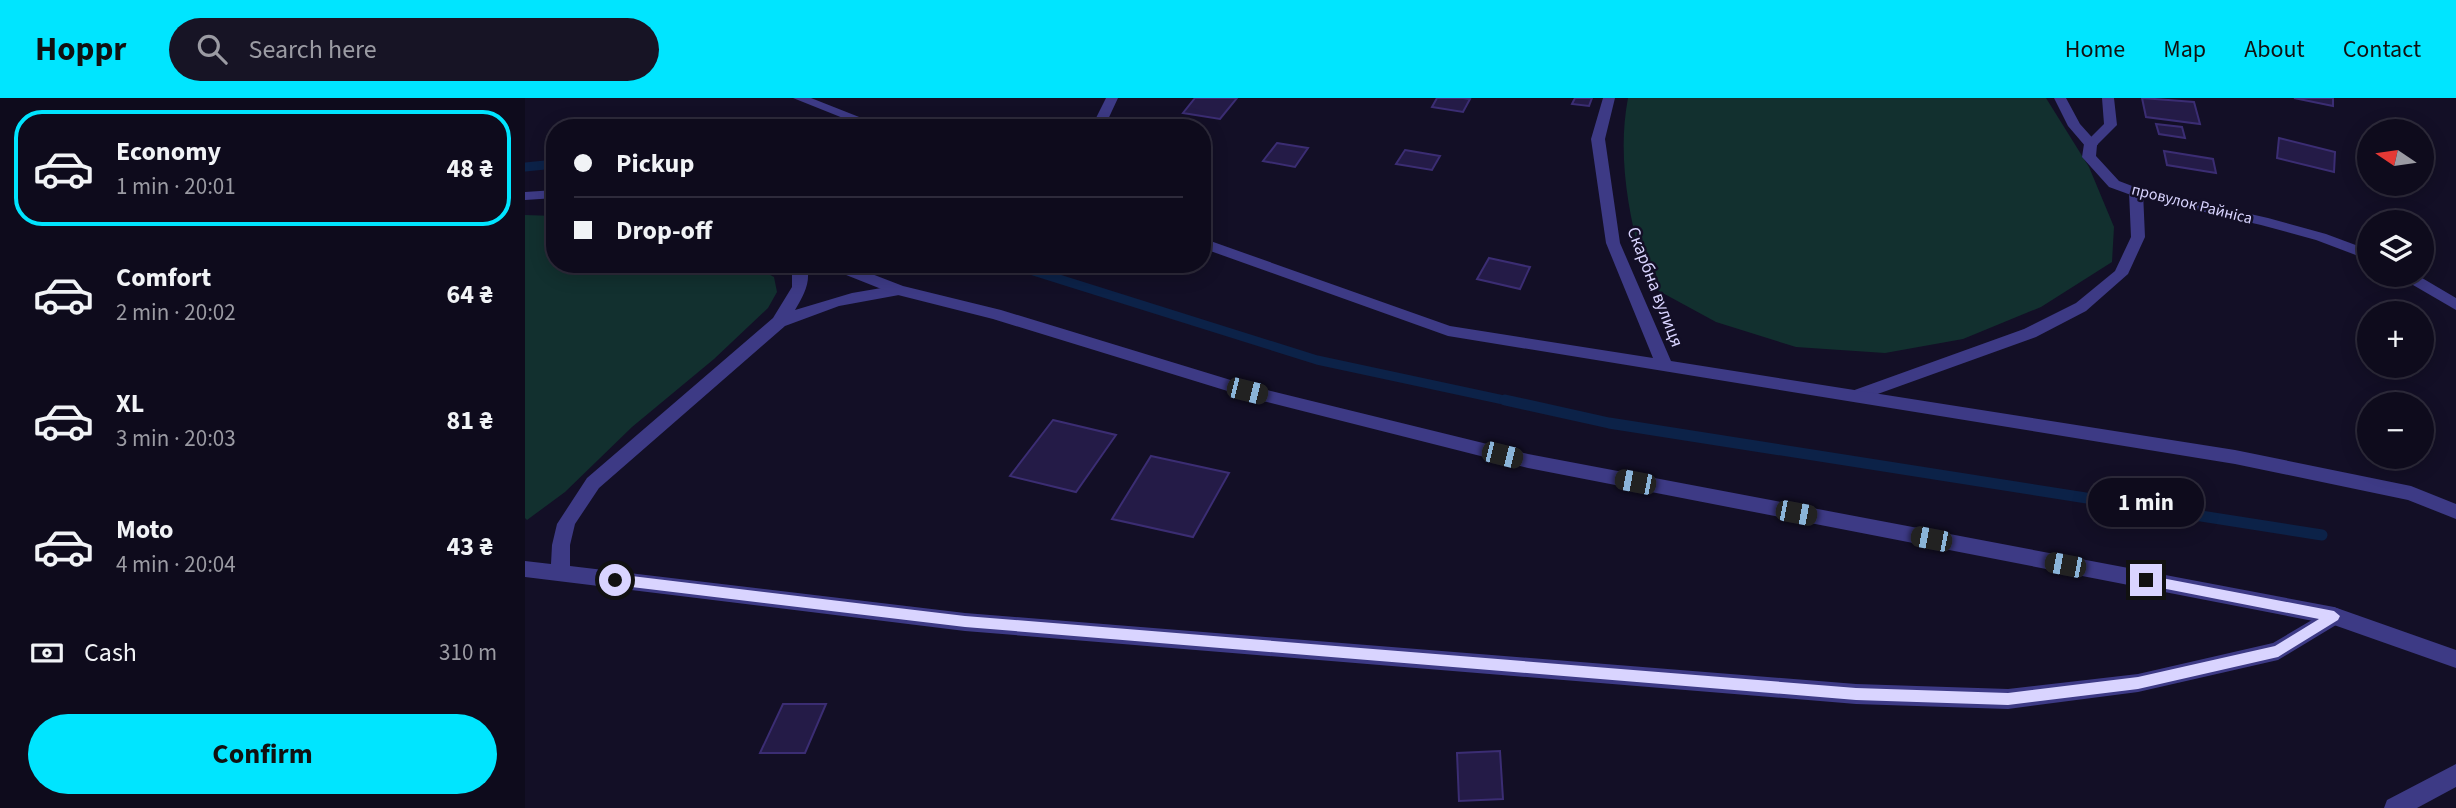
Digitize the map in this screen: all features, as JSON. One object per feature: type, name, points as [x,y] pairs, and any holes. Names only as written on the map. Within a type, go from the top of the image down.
[{"type":"street","points":[[799,98],[856,119]]},
{"type":"street","points":[[1102,119],[1112,98]]},
{"type":"street","name":"Скарбна вулиця","points":[[1609,98],[1598,139],[1613,243],[1665,367]]},
{"type":"street","name":"провулок Райніса","points":[[2060,98],[2074,126],[2091,144],[2089,156],[2115,184],[2136,192],[2263,221],[2321,237],[2357,250]]},
{"type":"street","points":[[2091,144],[2111,125],[2108,98]]},
{"type":"street","points":[[1855,397],[2030,334],[2081,307],[2121,274],[2138,237],[2136,192]]},
{"type":"street","points":[[525,196],[546,195]]},
{"type":"street","points":[[1211,246],[1448,331],[2235,457],[2411,493],[2456,512]]},
{"type":"street","points":[[561,573],[559,545],[570,514],[593,483],[779,322],[797,295],[801,273]]},
{"type":"street","points":[[855,273],[899,290],[996,314],[1247,391],[1528,461],[2334,616],[2456,659]]},
{"type":"street","points":[[2426,287],[2456,305]]},
{"type":"street","points":[[779,322],[819,305],[859,295],[899,290]]},
{"type":"street","points":[[525,569],[979,623],[1856,694],[2008,699],[2138,683],[2278,651],[2334,616]]},
{"type":"street","points":[[2395,808],[2456,775]]},
{"type":"green space","points":[[1628,98],[2046,98],[2089,167],[2114,227],[2112,262],[2041,307],[1963,339],[1885,353],[1796,347],[1716,322],[1648,285],[1627,193],[1624,145]]},
{"type":"green space","points":[[525,215],[546,216],[546,273],[767,273],[774,277],[777,292],[768,308],[714,359],[632,427],[565,492],[527,520]]},
{"type":"building","points":[[1195,98],[1237,98],[1220,119],[1183,113]]},
{"type":"building","points":[[1437,98],[1470,99],[1463,112],[1432,107]]},
{"type":"building","points":[[1575,98],[1592,98],[1589,106],[1572,104]]},
{"type":"building","points":[[2142,98],[2194,102],[2200,124],[2146,117]]},
{"type":"building","points":[[2294,98],[2333,98],[2333,106]]},
{"type":"building","points":[[2156,124],[2182,127],[2185,138],[2159,134]]},
{"type":"building","points":[[2279,138],[2335,152],[2334,172],[2277,158]]},
{"type":"building","points":[[1277,143],[1308,148],[1295,167],[1263,161]]},
{"type":"building","points":[[1405,150],[1440,156],[1432,170],[1396,164]]},
{"type":"building","points":[[2164,151],[2213,159],[2216,173],[2167,165]]},
{"type":"building","points":[[1489,258],[1530,267],[1520,289],[1477,279]]},
{"type":"building","points":[[1053,420],[1116,435],[1076,492],[1010,476]]},
{"type":"building","points":[[1151,456],[1229,473],[1193,537],[1112,519]]},
{"type":"building","points":[[783,704],[826,704],[805,753],[760,753]]},
{"type":"building","points":[[1500,751],[1503,799],[1459,801],[1457,753]]},
{"type":"waterway","points":[[525,167],[546,165]]},
{"type":"waterway","points":[[1040,273],[1317,360],[1513,402]]},
{"type":"waterway","points":[[1505,400],[1609,423],[2322,535]]},
{"type":"route","points":[[615,580],[965,622],[1856,694],[2008,699],[2138,683],[2278,651],[2334,616],[2146,580]]}]
